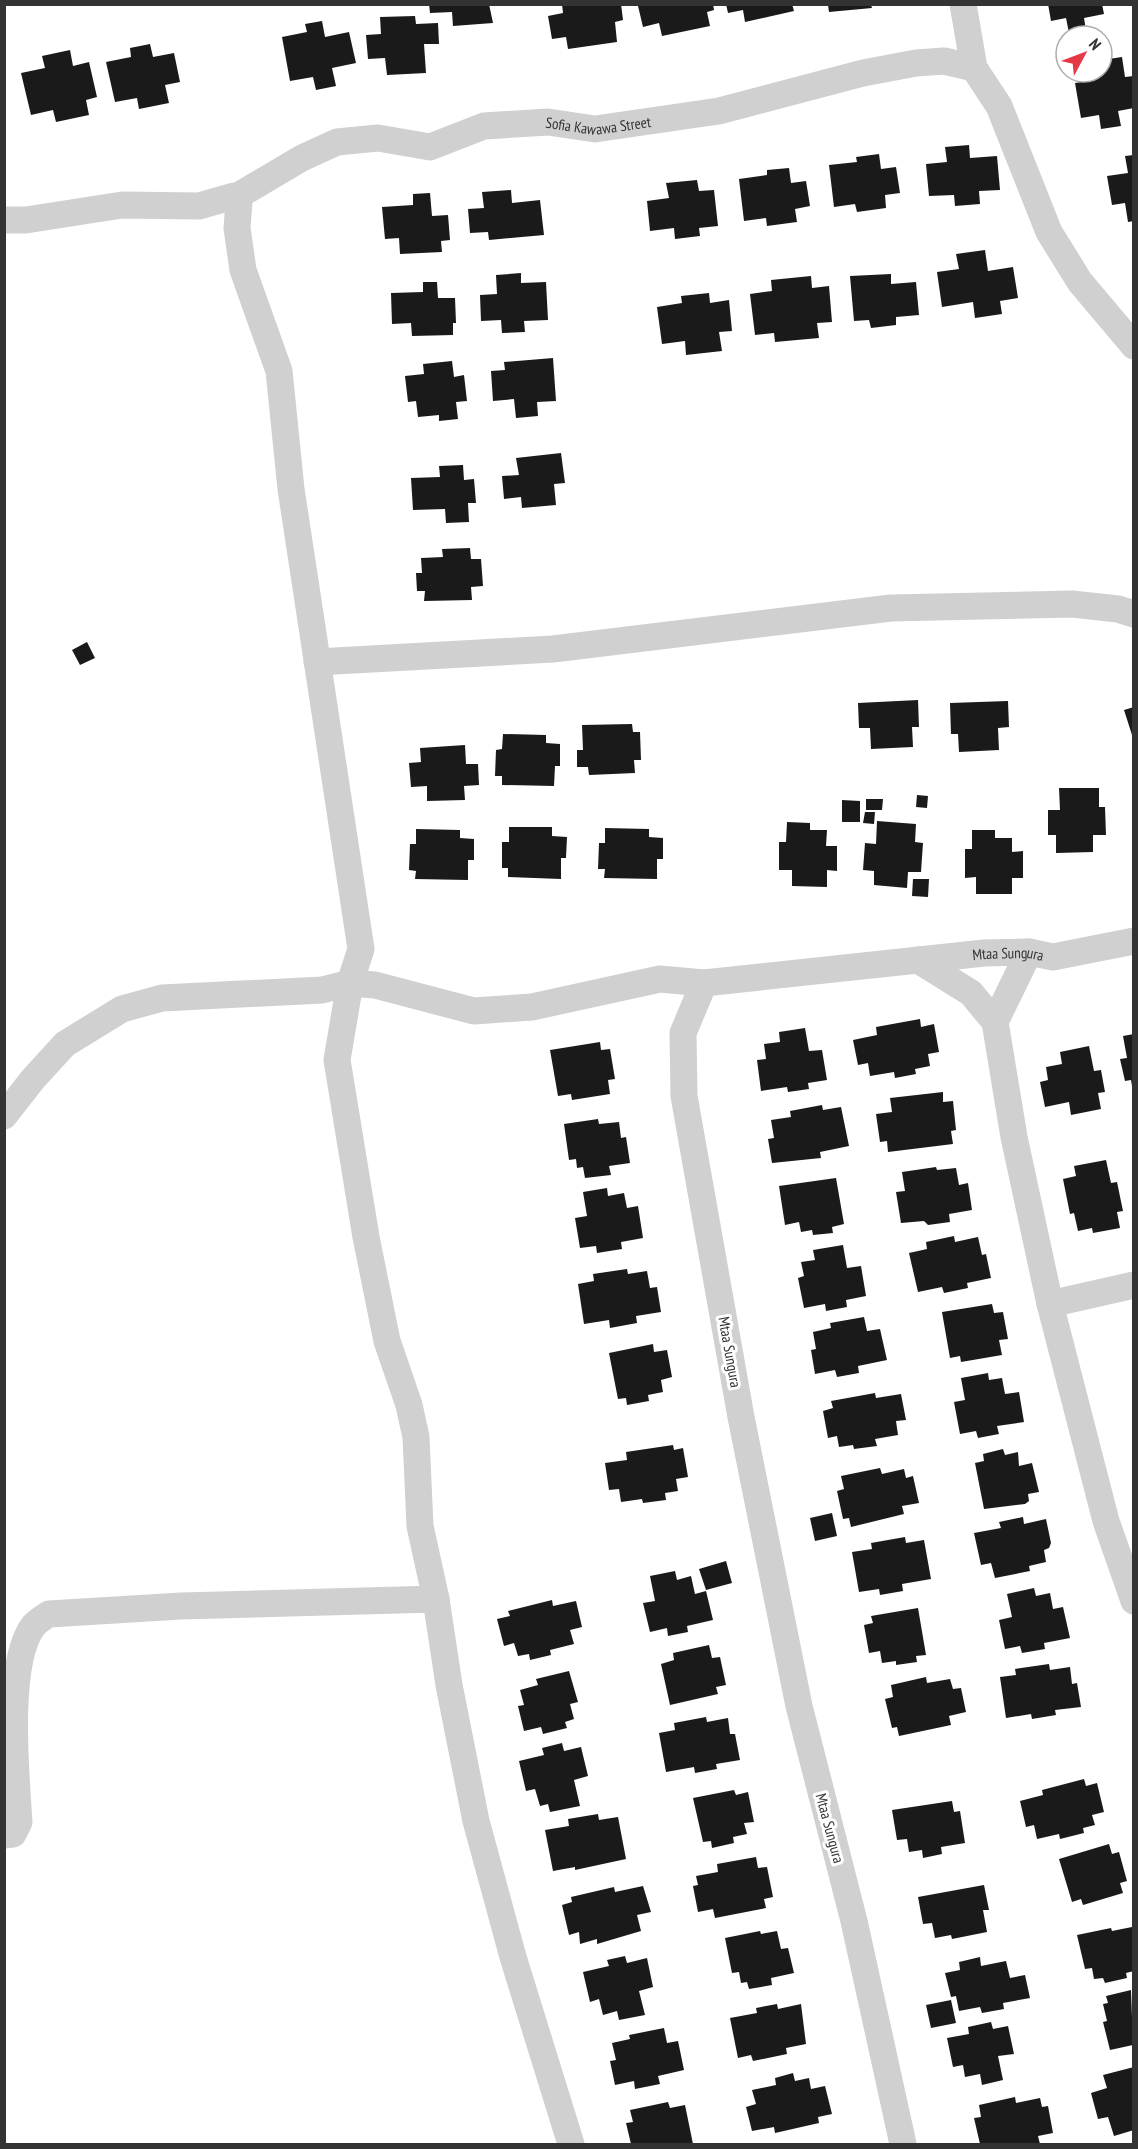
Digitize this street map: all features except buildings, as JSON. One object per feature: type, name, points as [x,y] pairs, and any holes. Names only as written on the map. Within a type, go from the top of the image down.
[{"type":"street","points":[[963,4],[974,68],[999,106],[1016,143],[1035,202],[1065,260],[1134,346]]},
{"type":"street","points":[[944,61],[967,34]]},
{"type":"street","name":"Sofia Kawawa Street","points":[[4,219],[26,220],[122,205],[199,206],[236,197],[302,158],[337,142],[378,138],[430,147],[484,126],[548,122],[595,129],[719,111],[863,73],[944,61],[974,68]]},
{"type":"street","points":[[236,197],[239,202],[237,228],[243,270],[279,371],[291,489],[361,949],[350,983],[337,1060],[366,1237],[387,1341],[409,1405],[416,1437],[420,1526],[436,1599],[449,1685],[476,1821],[513,1957],[571,2145]]},
{"type":"street","points":[[317,662],[553,650],[891,608],[1061,603],[1118,609],[1134,614]]},
{"type":"street","name":"Mtaa Sungura","points":[[903,2145],[854,1921],[800,1706],[741,1417],[684,1096],[683,1033],[704,983],[984,953],[1029,952],[1053,957],[1134,941]]},
{"type":"street","points":[[995,1022],[1029,952]]},
{"type":"street","points":[[918,960],[971,993],[995,1022],[1014,1137],[1050,1304],[1106,1521],[1134,1601]]},
{"type":"street","points":[[4,1116],[65,1044],[122,1009],[162,998],[322,990],[350,983],[375,985],[474,1011],[532,1006],[660,979],[704,983]]},
{"type":"street","points":[[1050,1304],[1134,1285]]},
{"type":"street","points":[[4,1835],[13,1834],[19,1822],[13,1717],[22,1650],[34,1626],[49,1614],[181,1606],[436,1599]]}]
